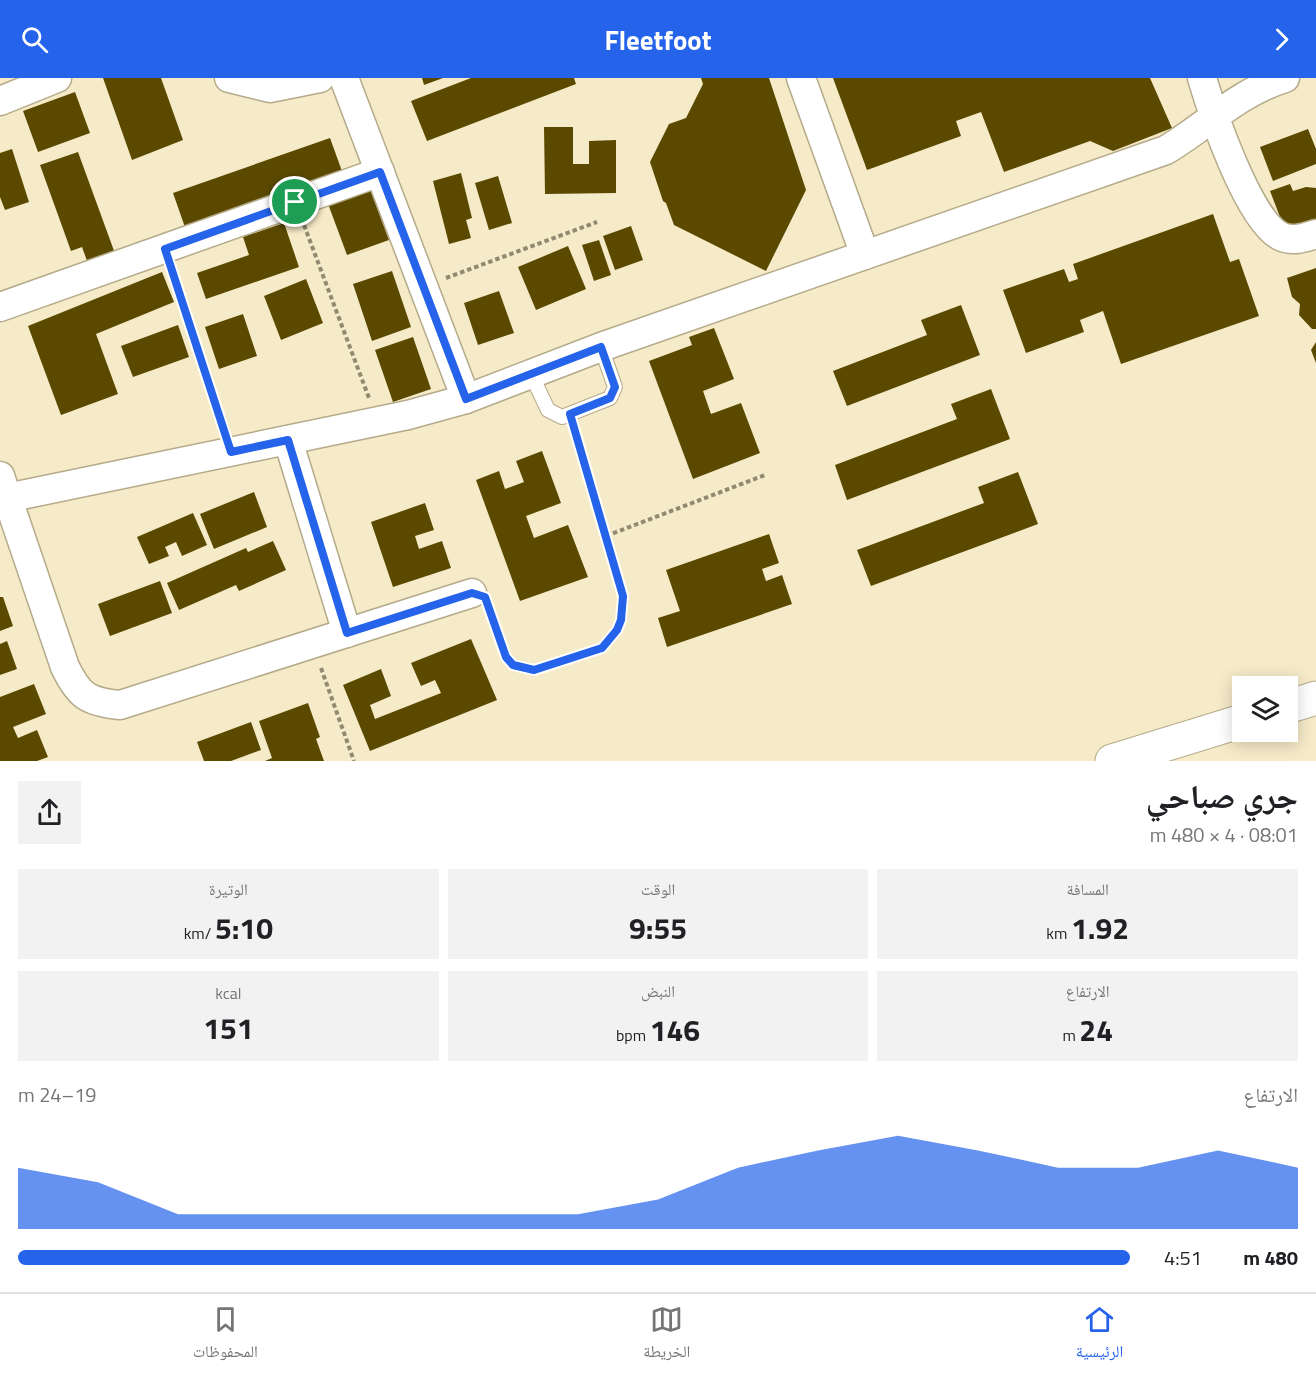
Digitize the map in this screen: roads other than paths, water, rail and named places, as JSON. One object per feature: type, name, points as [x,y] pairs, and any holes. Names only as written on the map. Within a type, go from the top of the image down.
[{"type":"street","points":[[0,101],[57,78]]},
{"type":"street","points":[[229,78],[270,88],[320,78]]},
{"type":"street","points":[[344,78],[466,399]]},
{"type":"street","points":[[801,78],[865,255]]},
{"type":"street","points":[[1202,78],[1213,115],[1232,163],[1268,225],[1279,236],[1294,240],[1316,234]]},
{"type":"street","points":[[472,593],[120,705],[96,703],[76,689],[65,667],[4,487],[231,452],[378,421],[466,399],[601,347],[1166,150],[1191,135],[1213,115],[1285,78]]},
{"type":"street","points":[[0,307],[380,172]]},
{"type":"street","points":[[288,440],[347,633]]},
{"type":"street","points":[[1298,704],[1316,698]]},
{"type":"street","points":[[1112,761],[1191,749],[1232,726]]},
{"type":"lane","points":[[531,374],[548,410],[562,417],[570,414],[610,398],[615,387],[601,347]]}]
